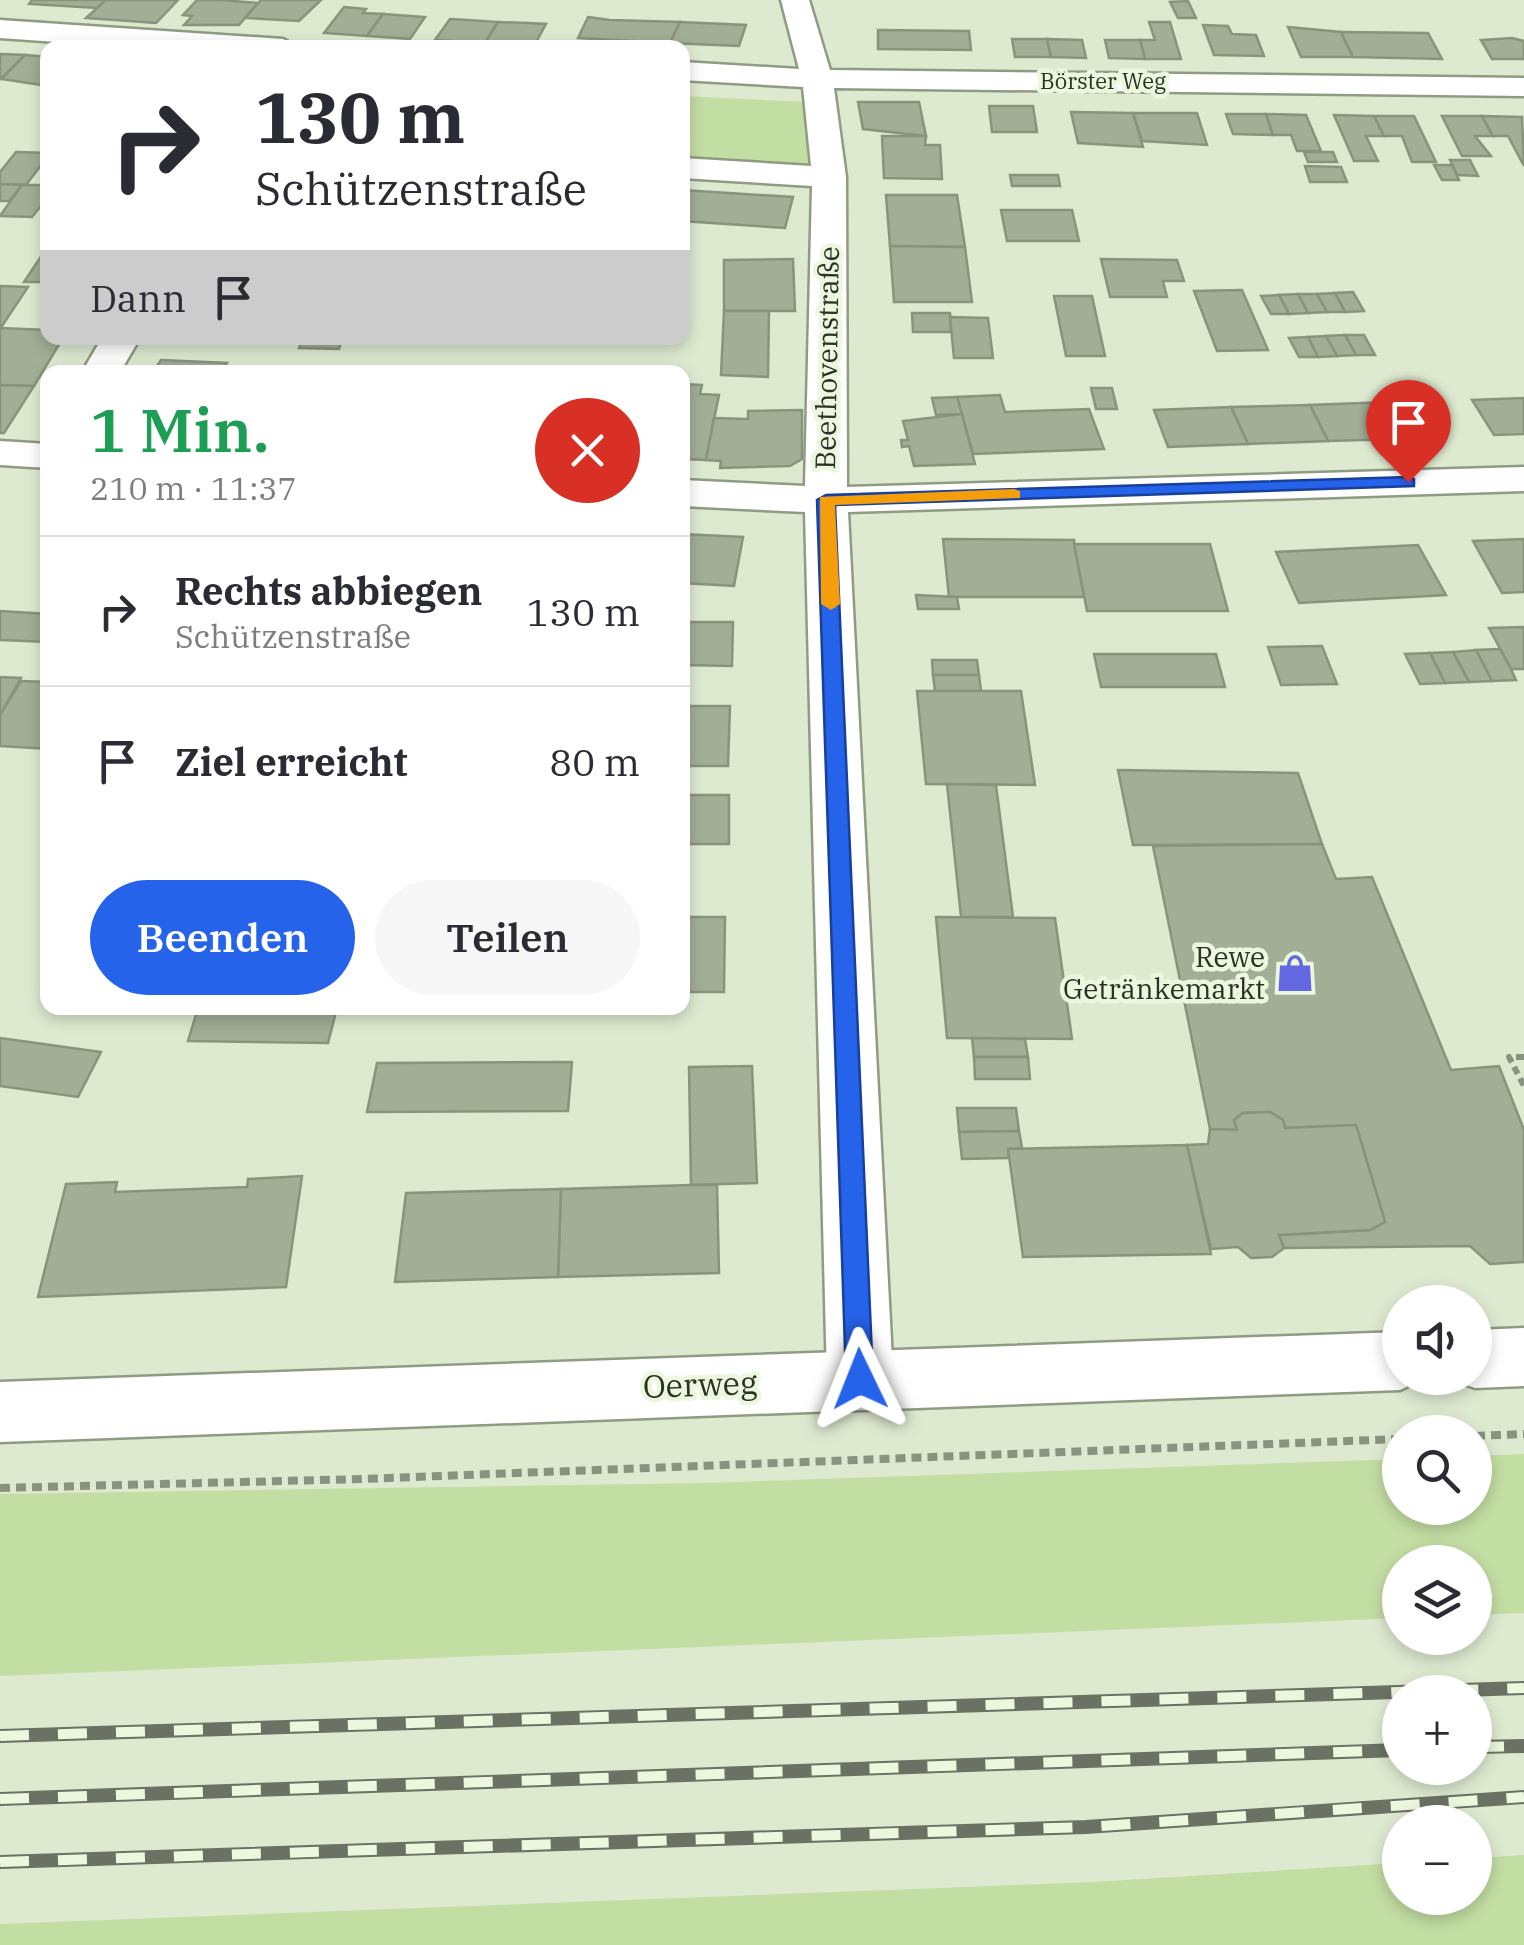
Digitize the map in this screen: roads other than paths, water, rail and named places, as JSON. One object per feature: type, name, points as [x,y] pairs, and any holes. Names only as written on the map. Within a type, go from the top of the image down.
[{"type":"street","name":"Beethovenstraße","points":[[795,0],[817,78],[829,176],[826,500],[860,1379]]},
{"type":"street","points":[[0,30],[157,40]]},
{"type":"street","name":"Börster Weg","points":[[690,71],[817,78],[1524,87]]},
{"type":"street","points":[[690,168],[829,176]]},
{"type":"street","points":[[0,453],[40,456]]},
{"type":"street","points":[[690,493],[826,500],[1524,479]]},
{"type":"street","points":[[1492,1359],[1524,1358]]},
{"type":"street","name":"Oerweg","points":[[0,1412],[1382,1363]]},
{"type":"railway","points":[[0,1736],[1524,1688]]},
{"type":"railway","points":[[1492,1747],[1524,1746]]},
{"type":"railway","points":[[0,1799],[1382,1751]]},
{"type":"railway","points":[[0,1862],[1086,1827],[1524,1797]]},
{"type":"place","name":"Rewe Getränkemarkt","points":[[1295,973]]}]
